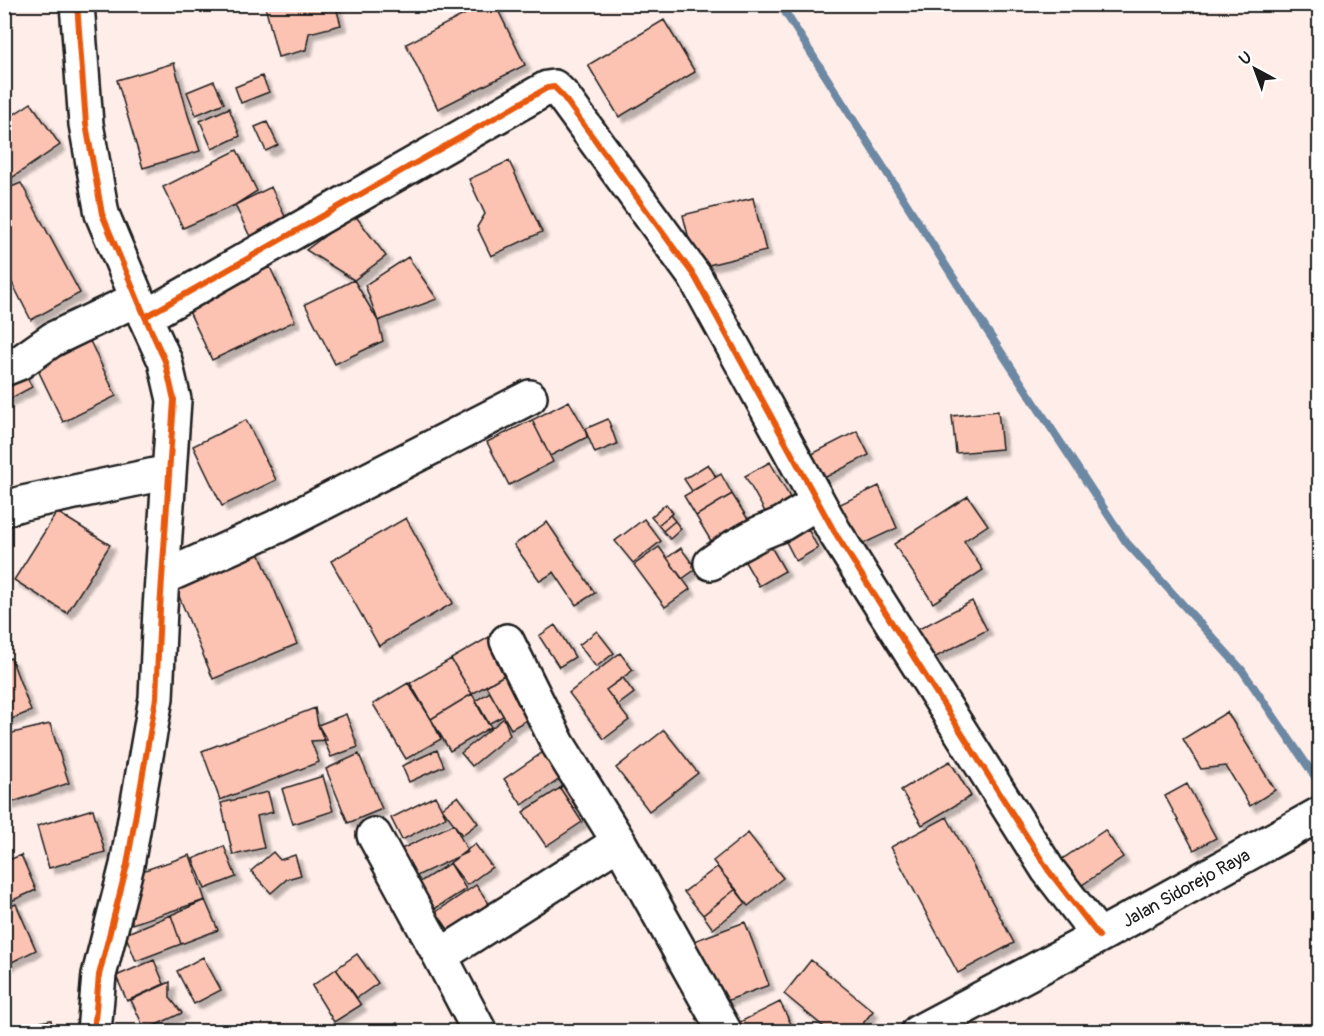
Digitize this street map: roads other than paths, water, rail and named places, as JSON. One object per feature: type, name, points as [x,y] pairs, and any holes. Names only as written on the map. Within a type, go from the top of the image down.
[{"type":"street","points":[[77,4],[86,124],[102,214],[165,361],[174,400],[156,698],[127,865],[99,975],[94,1032]]},
{"type":"street","points":[[4,369],[19,363],[52,339],[141,308],[547,88],[554,87],[562,94],[695,277],[834,531],[1048,870],[1099,936]]},
{"type":"street","points":[[162,578],[276,527],[530,397]]},
{"type":"street","points":[[4,509],[169,472]]},
{"type":"street","points":[[711,563],[734,547],[782,524],[818,502]]},
{"type":"street","points":[[507,641],[558,744],[619,842],[725,1032]]},
{"type":"street","name":"Jalan Sidorejo Raya","points":[[918,1032],[1099,936],[1320,814]]},
{"type":"street","points":[[374,836],[480,1032]]},
{"type":"street","points":[[440,956],[619,842]]},
{"type":"waterway","points":[[780,4],[986,329],[1126,542],[1242,670],[1320,784]]}]
